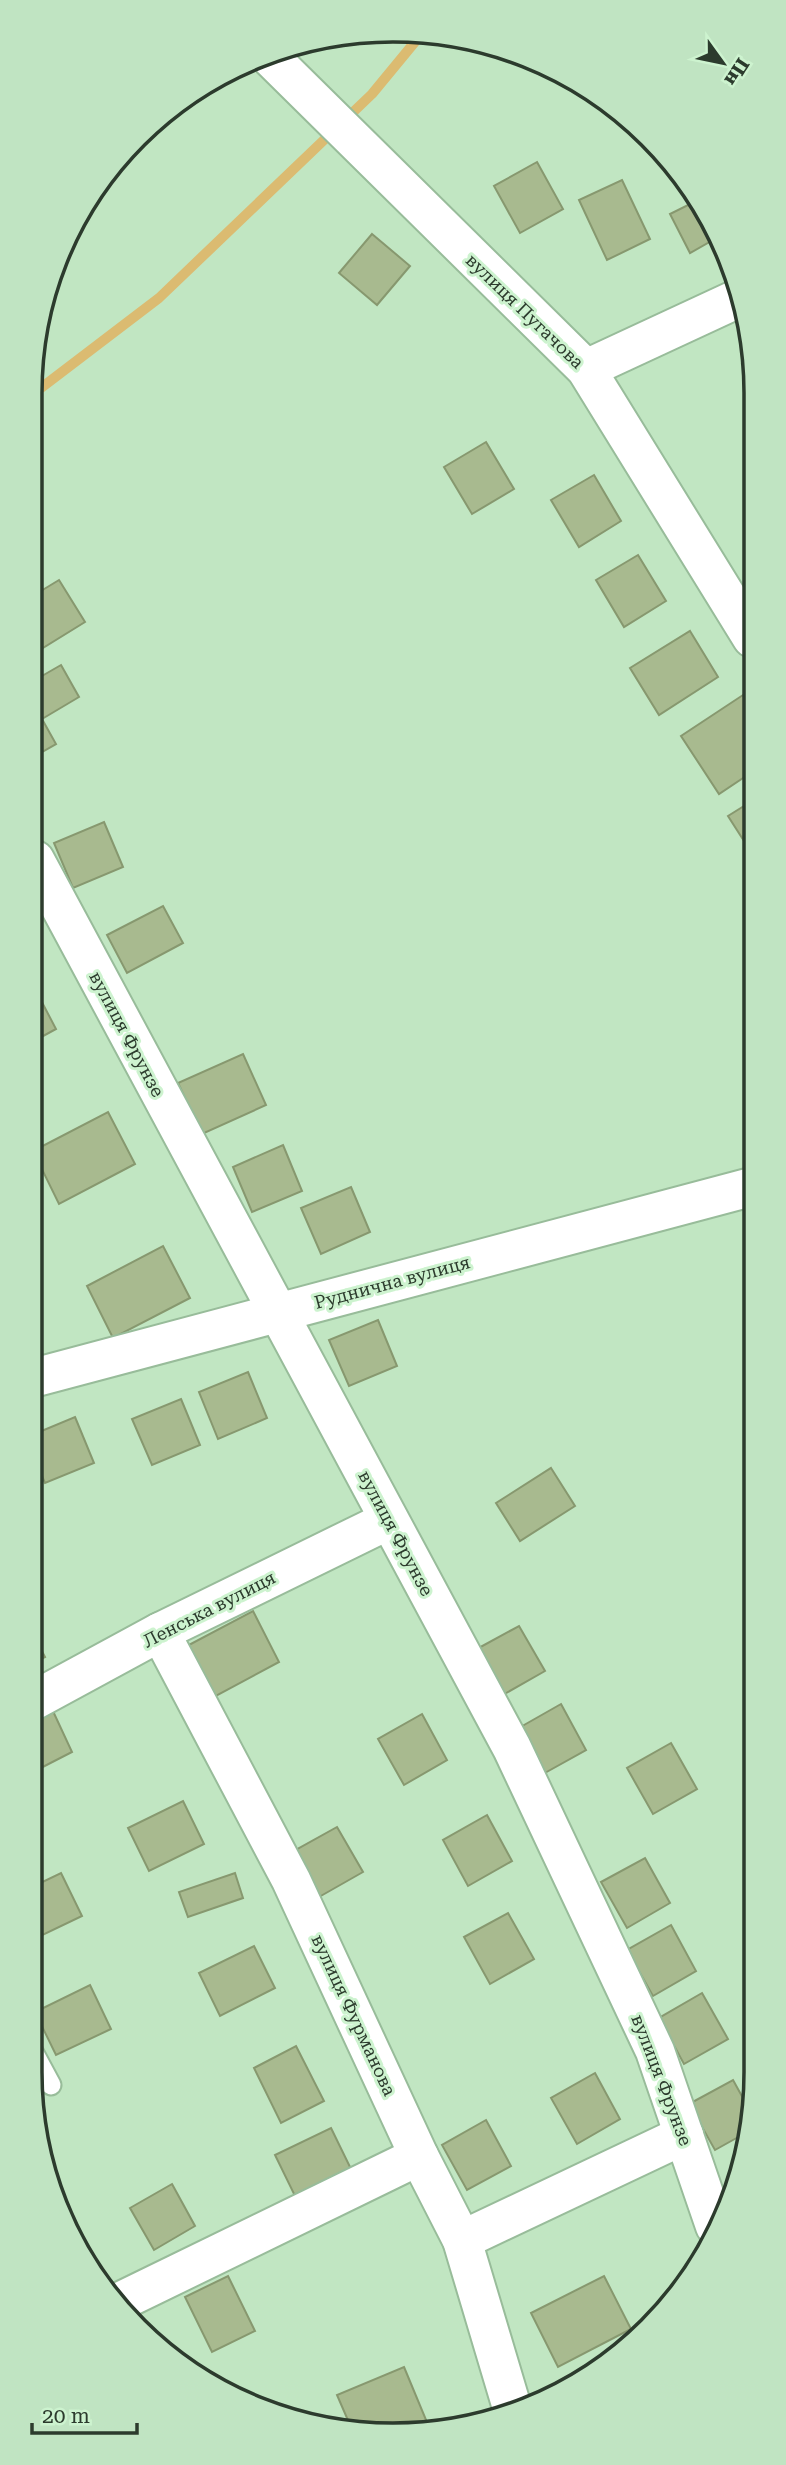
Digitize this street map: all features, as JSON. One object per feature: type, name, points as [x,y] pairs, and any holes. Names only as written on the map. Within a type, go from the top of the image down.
[{"type":"street","name":"вулиця Пугачова","points":[[276,63],[586,369],[744,625]]},
{"type":"street","points":[[586,369],[732,301]]},
{"type":"street","name":"вулиця Фрунзе","points":[[42,873],[512,1748],[655,2051],[712,2217]]},
{"type":"street","name":"Руднична вулиця","points":[[42,1376],[744,1189]]},
{"type":"street","name":"Ленська вулиця","points":[[42,1696],[160,1632],[389,1520]]},
{"type":"street","name":"вулиця Фурманова","points":[[160,1632],[291,1880],[419,2157],[462,2240],[510,2402]]},
{"type":"street","points":[[462,2240],[684,2135]]},
{"type":"street","points":[[126,2299],[419,2157]]},
{"type":"lane","points":[[42,2068],[51,2085]]},
{"type":"building","points":[[537,162],[563,209],[520,233],[494,186]]},
{"type":"building","points":[[622,180],[650,239],[607,260],[579,200]]},
{"type":"building","points":[[689,205],[710,242],[690,253],[670,214]]},
{"type":"building","points":[[372,234],[410,266],[377,305],[339,273]]},
{"type":"building","points":[[486,442],[514,489],[472,514],[444,467]]},
{"type":"building","points":[[594,475],[621,521],[579,547],[551,500]]},
{"type":"building","points":[[638,555],[666,601],[624,627],[596,580]]},
{"type":"building","points":[[59,580],[85,622],[42,649],[42,590]]},
{"type":"building","points":[[690,631],[718,677],[659,715],[630,668]]},
{"type":"building","points":[[61,665],[79,697],[42,719],[42,676]]},
{"type":"building","points":[[743,695],[744,777],[719,794],[681,736]]},
{"type":"building","points":[[42,719],[56,744],[42,752]]},
{"type":"building","points":[[744,806],[744,841],[728,816]]},
{"type":"building","points":[[104,822],[123,867],[73,888],[54,843]]},
{"type":"building","points":[[163,906],[183,943],[127,973],[107,935]]},
{"type":"building","points":[[42,1002],[56,1029],[42,1037]]},
{"type":"building","points":[[243,1054],[266,1105],[202,1134],[178,1083]]},
{"type":"building","points":[[108,1112],[135,1164],[59,1204],[42,1169],[42,1146]]},
{"type":"building","points":[[283,1145],[302,1191],[252,1212],[233,1167]]},
{"type":"building","points":[[351,1187],[370,1232],[321,1254],[301,1208]]},
{"type":"building","points":[[163,1246],[190,1298],[113,1338],[87,1286]]},
{"type":"building","points":[[378,1320],[397,1366],[349,1386],[329,1340]]},
{"type":"building","points":[[248,1372],[267,1418],[218,1439],[199,1392]]},
{"type":"building","points":[[181,1399],[200,1445],[152,1465],[132,1419]]},
{"type":"building","points":[[75,1417],[94,1463],[45,1483],[42,1476],[42,1431]]},
{"type":"building","points":[[551,1468],[575,1506],[520,1541],[496,1503]]},
{"type":"building","points":[[253,1611],[279,1662],[214,1697],[187,1646]]},
{"type":"building","points":[[519,1626],[545,1671],[501,1696],[475,1650]]},
{"type":"building","points":[[561,1704],[586,1750],[543,1774],[517,1729]]},
{"type":"building","points":[[52,1709],[72,1752],[42,1767],[42,1714]]},
{"type":"building","points":[[422,1714],[447,1760],[404,1785],[378,1739]]},
{"type":"building","points":[[671,1743],[697,1789],[653,1814],[627,1768]]},
{"type":"building","points":[[183,1801],[204,1844],[149,1871],[128,1828]]},
{"type":"building","points":[[487,1815],[512,1861],[468,1886],[443,1840]]},
{"type":"building","points":[[337,1827],[363,1872],[319,1897],[294,1851]]},
{"type":"building","points":[[645,1858],[670,1903],[627,1928],[601,1882]]},
{"type":"building","points":[[61,1873],[82,1916],[42,1935],[42,1882]]},
{"type":"building","points":[[235,1873],[243,1898],[188,1917],[179,1892]]},
{"type":"building","points":[[508,1913],[534,1959],[490,1984],[464,1937]]},
{"type":"building","points":[[671,1925],[696,1971],[653,1996],[627,1950]]},
{"type":"building","points":[[254,1946],[275,1988],[220,2016],[199,1973]]},
{"type":"building","points":[[90,1985],[111,2029],[56,2055],[42,2026],[42,2009]]},
{"type":"building","points":[[702,1993],[728,2039],[684,2064],[659,2018]]},
{"type":"building","points":[[296,2046],[324,2101],[281,2123],[254,2068]]},
{"type":"building","points":[[595,2073],[620,2119],[577,2144],[551,2098]]},
{"type":"building","points":[[733,2080],[743,2098],[737,2137],[715,2150],[689,2104]]},
{"type":"building","points":[[486,2120],[511,2166],[467,2190],[442,2145]]},
{"type":"building","points":[[331,2128],[352,2171],[296,2198],[275,2155]]},
{"type":"building","points":[[172,2184],[195,2226],[154,2250],[130,2208]]},
{"type":"building","points":[[228,2276],[255,2331],[212,2352],[185,2297]]},
{"type":"building","points":[[604,2276],[631,2329],[558,2367],[531,2313]]},
{"type":"building","points":[[404,2367],[427,2421],[393,2423],[348,2420],[337,2395]]},
{"type":"waterway","points":[[42,387],[159,298],[372,94],[414,43]]}]
